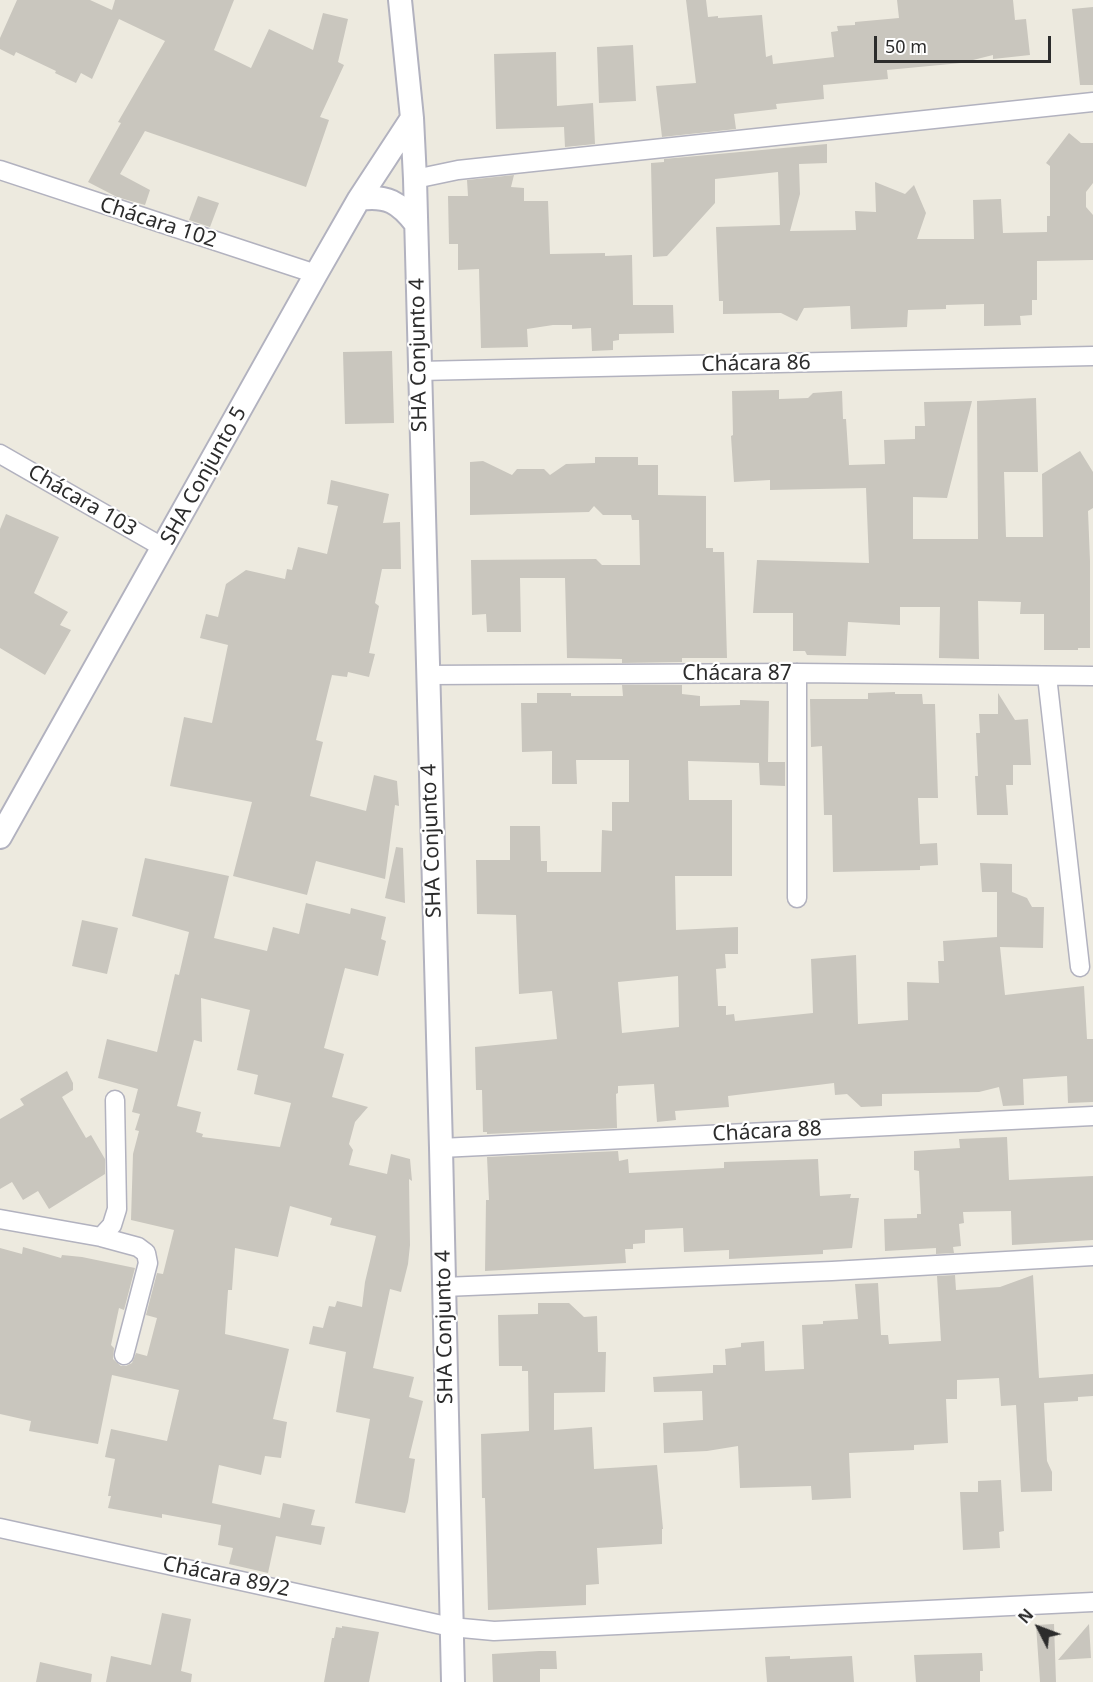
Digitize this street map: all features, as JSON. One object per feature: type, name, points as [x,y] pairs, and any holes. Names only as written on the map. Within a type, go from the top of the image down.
[{"type":"street","name":"SHA Conjunto 4","points":[[400,0],[412,118],[415,179],[453,1682]]},
{"type":"street","points":[[415,179],[458,170],[1093,102]]},
{"type":"street","name":"SHA Conjunto 5","points":[[0,837],[316,274],[359,200],[412,118]]},
{"type":"street","name":"Chácara 102","points":[[0,170],[316,274]]},
{"type":"street","points":[[359,200],[373,197],[388,200],[403,207],[416,224]]},
{"type":"street","name":"Chácara 86","points":[[419,371],[1093,356]]},
{"type":"street","name":"Chácara 103","points":[[0,454],[164,548]]},
{"type":"street","points":[[796,674],[797,898]]},
{"type":"street","name":"Chácara 87","points":[[427,675],[1093,676]]},
{"type":"street","points":[[1047,676],[1080,968]]},
{"type":"street","points":[[102,1237],[112,1225],[117,1209],[115,1100]]},
{"type":"street","name":"Chácara 88","points":[[441,1148],[1093,1116]]},
{"type":"street","points":[[0,1219],[102,1237],[138,1247],[146,1253],[148,1263],[124,1355]]},
{"type":"street","points":[[444,1287],[832,1271],[1093,1256]]},
{"type":"street","name":"Chácara 89/2","points":[[0,1528],[451,1627],[494,1631],[1093,1602]]},
{"type":"building","points":[[17,0],[90,0],[112,10],[115,0],[234,0],[214,50],[251,68],[269,29],[313,50],[323,13],[348,19],[338,62],[344,65],[320,117],[329,120],[306,187],[145,131],[120,174],[150,190],[145,205],[117,197],[88,182],[121,123],[118,122],[165,41],[119,19],[92,79],[81,73],[76,83],[16,52],[14,56],[0,49],[0,38]]},
{"type":"building","points":[[686,0],[706,0],[708,17],[762,15],[766,57],[772,55],[773,64],[834,57],[831,32],[838,31],[837,26],[899,18],[897,0],[1013,0],[1015,20],[1026,19],[1030,55],[993,59],[993,55],[961,63],[887,70],[888,79],[823,85],[824,99],[776,104],[777,109],[734,114],[736,129],[662,137],[656,86],[696,83]]},
{"type":"building","points":[[1093,7],[1093,85],[1080,85],[1072,9]]},
{"type":"building","points":[[633,45],[636,101],[599,103],[597,47]]},
{"type":"building","points":[[556,52],[557,106],[593,103],[595,144],[565,147],[564,127],[496,129],[494,54]]},
{"type":"building","points":[[1069,133],[1081,143],[1093,143],[1093,183],[1086,192],[1086,207],[1093,215],[1093,260],[1037,261],[1037,300],[1032,300],[1032,315],[1020,316],[1021,325],[984,326],[984,304],[946,305],[946,309],[908,310],[907,327],[851,329],[850,306],[804,308],[797,321],[781,313],[723,314],[723,301],[719,301],[716,227],[780,225],[778,172],[715,179],[715,203],[667,256],[653,257],[651,163],[664,162],[664,159],[827,144],[827,163],[799,164],[800,194],[790,231],[856,230],[855,211],[876,212],[875,182],[905,194],[914,185],[926,213],[917,239],[974,239],[973,200],[1001,199],[1003,233],[1047,232],[1047,216],[1050,216],[1050,166],[1046,163]]},
{"type":"building","points":[[514,175],[511,187],[524,188],[524,201],[548,201],[550,254],[632,255],[633,305],[673,305],[674,333],[619,334],[619,340],[613,341],[613,350],[592,351],[591,328],[572,329],[572,325],[553,325],[527,329],[528,347],[481,348],[479,269],[458,270],[458,244],[449,244],[448,196],[468,196],[467,180]]},
{"type":"building","points":[[198,196],[219,203],[210,227],[189,220]]},
{"type":"building","points":[[392,351],[394,423],[345,424],[343,352]]},
{"type":"building","points":[[779,390],[779,399],[808,398],[813,393],[842,391],[849,465],[885,464],[884,440],[915,439],[915,426],[925,426],[924,402],[972,401],[947,498],[913,497],[913,539],[978,539],[977,401],[1036,398],[1038,472],[1004,472],[1006,537],[1043,537],[1042,474],[1080,451],[1093,472],[1093,508],[1088,511],[1090,648],[1044,650],[1044,614],[1020,614],[1021,602],[978,601],[979,659],[939,658],[940,607],[900,607],[900,625],[848,622],[846,656],[807,655],[805,651],[793,651],[793,613],[753,613],[757,560],[869,563],[866,488],[770,490],[770,480],[734,482],[731,436],[733,435],[732,391]]},
{"type":"building","points":[[595,457],[638,457],[638,465],[658,465],[658,495],[706,496],[706,548],[713,548],[713,552],[724,552],[727,658],[682,658],[682,662],[622,663],[622,659],[567,658],[565,578],[520,578],[521,632],[487,632],[486,614],[472,615],[471,560],[596,559],[602,565],[640,565],[639,520],[632,520],[631,515],[603,515],[594,506],[589,512],[470,515],[470,462],[483,461],[512,475],[517,469],[544,469],[550,475],[566,464],[595,463]]},
{"type":"building","points":[[331,480],[389,494],[383,523],[400,522],[401,569],[382,569],[375,603],[379,606],[369,653],[375,654],[369,677],[348,672],[347,677],[332,675],[316,740],[323,742],[310,796],[366,811],[374,775],[397,781],[399,806],[395,805],[385,879],[316,861],[307,895],[233,876],[252,802],[170,786],[184,717],[212,723],[228,645],[200,638],[206,614],[218,617],[226,584],[246,570],[285,579],[287,569],[292,570],[298,547],[327,554],[338,506],[327,504]]},
{"type":"building","points":[[6,514],[59,537],[34,593],[68,612],[60,625],[71,630],[45,675],[0,648],[0,529]]},
{"type":"building","points":[[622,685],[682,685],[682,694],[700,696],[700,706],[740,705],[740,700],[769,701],[768,762],[785,762],[785,786],[760,785],[759,763],[688,761],[689,800],[732,800],[732,876],[675,876],[676,930],[738,927],[738,954],[725,954],[726,968],[716,969],[718,1006],[726,1006],[726,1015],[734,1014],[735,1021],[813,1013],[811,959],[856,955],[858,1024],[908,1020],[907,982],[939,983],[938,961],[944,961],[943,941],[997,937],[997,892],[982,892],[980,863],[1012,864],[1012,892],[1027,898],[1032,907],[1044,907],[1043,948],[1000,947],[1005,995],[1084,986],[1087,1039],[1093,1039],[1093,1102],[1068,1103],[1067,1076],[1023,1079],[1024,1105],[1003,1106],[999,1087],[979,1092],[882,1094],[882,1106],[861,1107],[847,1094],[835,1095],[834,1083],[728,1096],[729,1107],[675,1111],[676,1120],[657,1122],[654,1084],[618,1086],[616,1094],[617,1128],[487,1134],[483,1132],[482,1090],[476,1090],[475,1047],[557,1039],[552,991],[519,994],[516,915],[477,914],[476,860],[510,860],[510,826],[540,826],[541,861],[547,861],[547,872],[601,872],[602,830],[612,831],[612,802],[629,802],[629,760],[576,760],[577,784],[552,784],[552,751],[522,752],[521,703],[537,703],[537,693],[571,693],[571,696],[623,696]],"holes":[[[678,976],[679,1027],[622,1033],[618,982]]]},
{"type":"building","points":[[895,692],[895,694],[922,694],[923,704],[935,704],[938,798],[918,798],[920,844],[937,843],[938,865],[920,866],[920,870],[833,872],[832,815],[824,815],[822,746],[811,747],[810,699],[868,699],[868,693]]},
{"type":"building","points":[[998,693],[1015,720],[1028,719],[1031,765],[1013,765],[1013,785],[1006,785],[1008,815],[977,815],[975,776],[978,776],[976,733],[980,733],[979,714],[998,714]]},
{"type":"building","points":[[396,847],[403,848],[405,903],[385,898]]},
{"type":"building","points":[[145,858],[229,876],[214,938],[267,951],[273,927],[299,934],[306,903],[350,914],[351,908],[386,917],[381,939],[386,941],[378,976],[345,968],[324,1048],[344,1054],[332,1097],[368,1107],[355,1122],[349,1144],[353,1150],[349,1165],[387,1174],[391,1154],[410,1159],[412,1181],[409,1179],[408,1264],[401,1292],[390,1289],[373,1368],[414,1377],[409,1397],[423,1401],[409,1458],[415,1459],[408,1502],[405,1513],[355,1503],[370,1419],[336,1412],[346,1352],[309,1344],[313,1326],[323,1328],[329,1306],[335,1307],[337,1301],[362,1307],[365,1282],[376,1236],[330,1225],[332,1218],[290,1206],[278,1257],[235,1248],[232,1290],[228,1290],[225,1334],[289,1349],[273,1419],[287,1422],[281,1458],[265,1456],[261,1475],[219,1465],[212,1503],[280,1518],[283,1503],[315,1510],[311,1525],[325,1527],[321,1545],[276,1536],[268,1573],[229,1564],[233,1548],[218,1545],[221,1525],[162,1514],[162,1518],[108,1508],[115,1459],[105,1457],[111,1429],[167,1441],[179,1390],[112,1375],[98,1444],[29,1431],[31,1421],[0,1414],[0,1248],[22,1254],[23,1247],[61,1258],[62,1255],[82,1257],[135,1268],[124,1310],[119,1308],[111,1345],[114,1348],[113,1359],[121,1366],[132,1363],[136,1353],[147,1356],[157,1318],[146,1315],[157,1273],[163,1274],[174,1230],[131,1220],[133,1154],[139,1131],[135,1130],[140,1114],[132,1112],[138,1089],[98,1078],[107,1039],[157,1052],[175,974],[179,975],[189,932],[132,916]],"holes":[[[201,998],[250,1010],[237,1070],[258,1075],[254,1094],[291,1103],[280,1147],[202,1137],[203,1134],[196,1132],[201,1112],[177,1106],[194,1040],[202,1042]]]},
{"type":"building","points":[[82,920],[118,928],[107,974],[72,966]]},
{"type":"building","points":[[67,1071],[73,1083],[73,1090],[62,1097],[86,1138],[91,1135],[105,1159],[105,1174],[49,1209],[38,1191],[23,1200],[12,1182],[0,1189],[0,1119],[24,1105],[20,1099]]},
{"type":"building","points":[[1007,1137],[1009,1180],[1093,1176],[1093,1240],[1012,1245],[1011,1211],[963,1212],[964,1223],[959,1224],[961,1246],[953,1247],[954,1253],[936,1254],[936,1248],[885,1251],[884,1219],[917,1218],[917,1214],[921,1214],[919,1171],[914,1170],[914,1151],[960,1148],[959,1139]]},
{"type":"building","points":[[618,1151],[619,1161],[628,1159],[629,1173],[724,1168],[724,1162],[818,1159],[820,1196],[851,1194],[850,1198],[859,1198],[852,1248],[823,1250],[823,1254],[729,1259],[729,1250],[684,1252],[683,1228],[645,1230],[645,1243],[633,1244],[633,1249],[625,1249],[626,1263],[485,1271],[486,1200],[489,1200],[487,1157]]},
{"type":"building","points":[[955,1275],[956,1290],[1000,1287],[1033,1275],[1039,1378],[1093,1374],[1093,1396],[1078,1397],[1078,1401],[1044,1403],[1047,1461],[1052,1472],[1052,1491],[1021,1492],[1016,1405],[1001,1406],[999,1378],[957,1380],[957,1399],[946,1399],[948,1443],[914,1445],[914,1450],[849,1453],[851,1498],[812,1500],[811,1486],[740,1488],[738,1446],[707,1451],[664,1453],[663,1423],[703,1420],[702,1391],[654,1392],[653,1377],[713,1373],[713,1365],[726,1365],[725,1349],[741,1347],[741,1343],[764,1341],[765,1371],[804,1369],[802,1325],[858,1319],[855,1284],[878,1283],[881,1335],[888,1335],[889,1344],[941,1341],[937,1276]]},
{"type":"building","points":[[538,1303],[569,1303],[584,1317],[597,1316],[598,1352],[606,1352],[605,1392],[554,1393],[554,1430],[592,1427],[594,1469],[657,1465],[663,1529],[662,1544],[597,1548],[599,1584],[586,1585],[586,1605],[488,1610],[481,1434],[529,1431],[528,1371],[522,1371],[522,1366],[499,1366],[498,1315],[538,1314]]},
{"type":"building","points":[[1001,1480],[1004,1531],[999,1532],[1000,1548],[963,1550],[960,1492],[978,1492],[978,1481]]},
{"type":"building","points":[[162,1613],[191,1619],[181,1671],[192,1674],[191,1682],[106,1682],[111,1656],[151,1665]]},
{"type":"building","points":[[1054,1624],[1056,1682],[1040,1682],[1036,1625]]},
{"type":"building","points":[[1089,1624],[1091,1658],[1058,1660]]},
{"type":"building","points":[[342,1626],[379,1632],[369,1682],[324,1682],[332,1638],[334,1638],[336,1627],[342,1628]]},
{"type":"building","points":[[556,1651],[557,1669],[540,1669],[540,1682],[493,1682],[492,1654]]},
{"type":"building","points":[[982,1653],[983,1671],[980,1671],[980,1682],[916,1682],[914,1655]]},
{"type":"building","points":[[790,1656],[790,1659],[852,1656],[854,1682],[767,1682],[765,1657]]},
{"type":"building","points":[[40,1662],[92,1674],[91,1682],[36,1682]]}]
